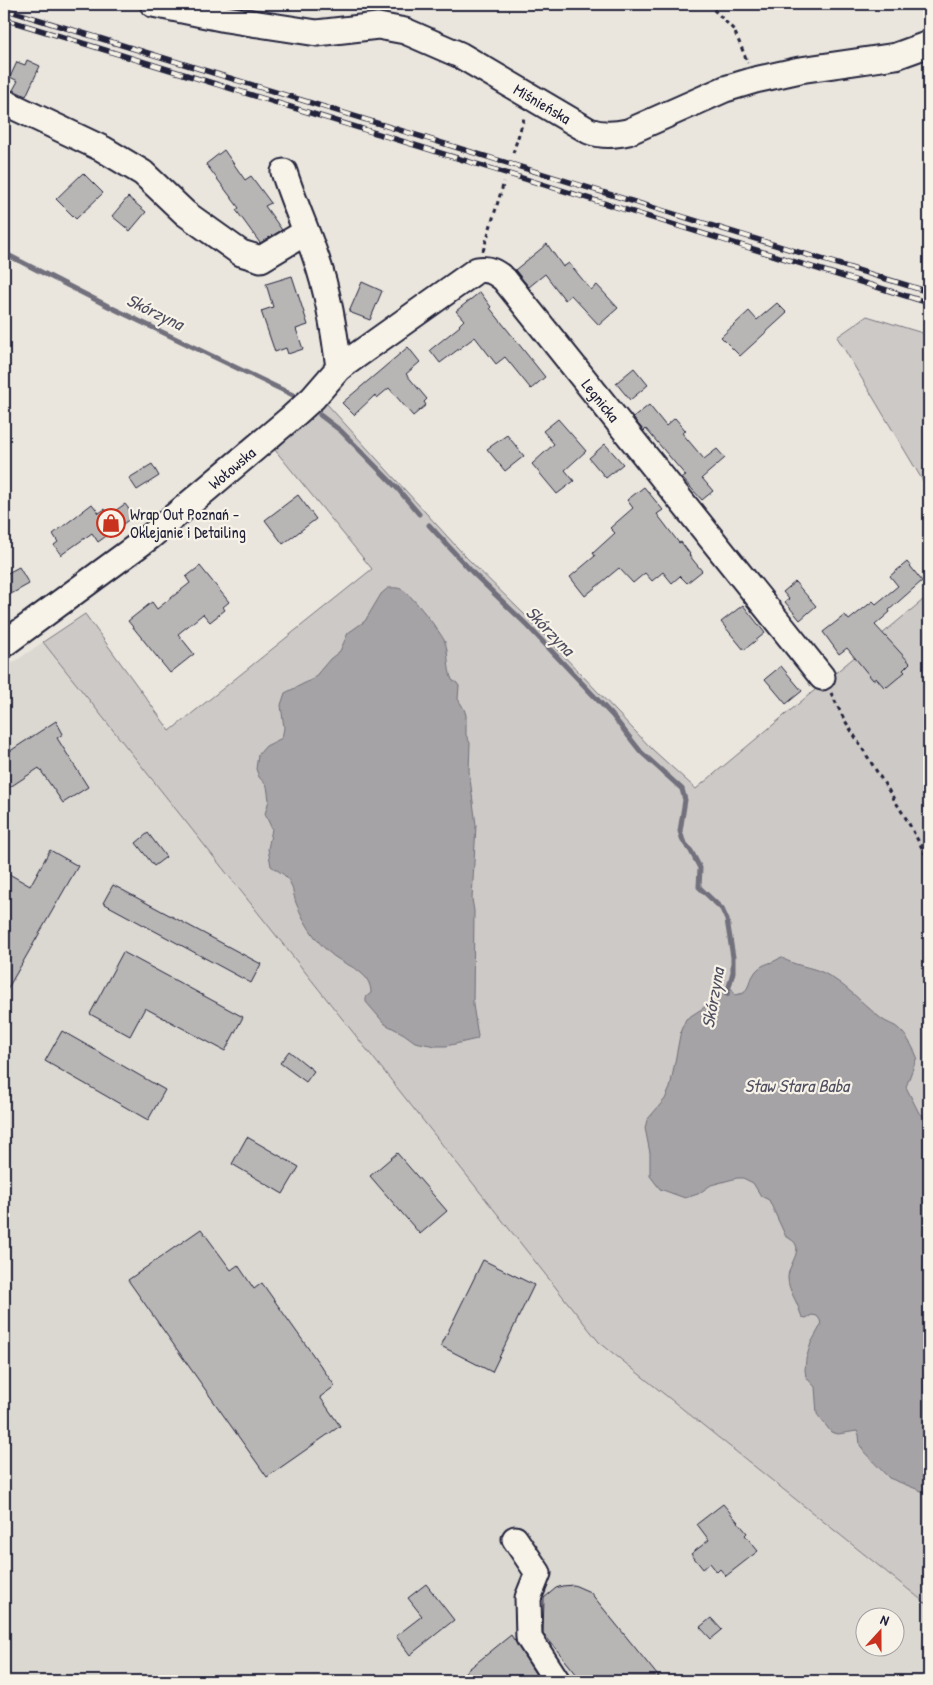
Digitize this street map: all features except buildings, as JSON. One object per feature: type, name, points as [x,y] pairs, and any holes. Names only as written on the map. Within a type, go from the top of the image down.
[{"type":"street","name":"Miśnieńska","points":[[153,4],[226,19],[256,13],[317,33],[378,26],[405,31],[460,55],[530,98],[589,131],[598,134],[614,135],[628,132],[725,89],[755,80],[800,70],[896,56],[929,44]]},
{"type":"street","points":[[4,102],[103,149],[142,173],[185,213],[241,253],[262,260],[306,232]]},
{"type":"street","points":[[284,172],[315,256],[328,301],[340,368],[477,270]]},
{"type":"street","name":"Legnicka","points":[[477,270],[485,269],[504,279],[822,677]]},
{"type":"street","name":"Wołowska","points":[[4,644],[151,536],[292,417],[313,398],[340,368]]},
{"type":"street","points":[[516,1540],[538,1573],[528,1598],[528,1638],[557,1681]]},
{"type":"path","points":[[708,4],[734,30],[755,80]]},
{"type":"path","points":[[513,153],[530,98]]},
{"type":"path","points":[[477,270],[504,182]]},
{"type":"path","points":[[822,677],[844,719],[907,820],[929,861]]},
{"type":"shaded area","points":[[867,316],[929,335],[929,491],[837,337]]},
{"type":"shaded area","points":[[326,403],[466,557],[524,614],[652,749],[696,789],[929,595],[929,1606],[599,1342],[43,642],[85,614],[170,731],[372,569],[275,450]]},
{"type":"shaded area","points":[[43,642],[599,1342],[929,1606],[929,1681],[4,1681],[4,669]]},
{"type":"water","points":[[388,588],[399,588],[407,593],[426,614],[445,642],[450,675],[452,680],[459,686],[458,699],[466,715],[466,735],[470,743],[469,771],[476,825],[472,899],[474,911],[473,1005],[478,1036],[477,1039],[446,1046],[415,1042],[385,1024],[366,1002],[366,997],[371,993],[365,977],[356,969],[333,956],[314,936],[296,903],[289,881],[271,866],[268,849],[272,829],[265,814],[269,800],[267,786],[259,777],[256,769],[258,755],[266,746],[282,738],[284,728],[281,705],[285,693],[313,679],[330,659],[340,651],[348,633],[365,621],[381,594]]},
{"type":"water","name":"Staw Stara Baba","points":[[781,957],[824,973],[839,982],[880,1018],[899,1029],[908,1040],[917,1057],[906,1087],[919,1113],[929,1119],[929,1494],[889,1478],[864,1452],[860,1445],[857,1431],[838,1434],[831,1432],[817,1414],[815,1387],[806,1377],[805,1370],[811,1343],[821,1325],[820,1320],[817,1316],[812,1315],[806,1318],[802,1317],[789,1287],[789,1272],[796,1255],[796,1245],[786,1237],[769,1200],[761,1196],[753,1183],[743,1178],[711,1185],[698,1194],[685,1198],[660,1189],[650,1176],[650,1153],[645,1128],[647,1120],[665,1099],[670,1088],[681,1030],[686,1019],[714,1001],[726,988],[732,989],[735,995],[744,993],[756,971]]},
{"type":"waterway","name":"Skórzyna","points":[[4,253],[108,306],[293,395]]},
{"type":"waterway","name":"Skórzyna","points":[[320,415],[341,431],[397,488],[419,514]]},
{"type":"waterway","name":"Skórzyna","points":[[429,525],[473,573],[527,625],[612,715],[641,752],[682,789],[685,800],[680,831],[683,841],[700,868],[699,887],[722,909],[727,920],[733,957],[733,972],[727,994]]},
{"type":"railway","points":[[4,9],[929,292]]},
{"type":"railway","points":[[4,19],[929,303]]},
{"type":"place","name":"Wrap Out Poznań - Oklejanie i Detailing","points":[[111,523]]}]
